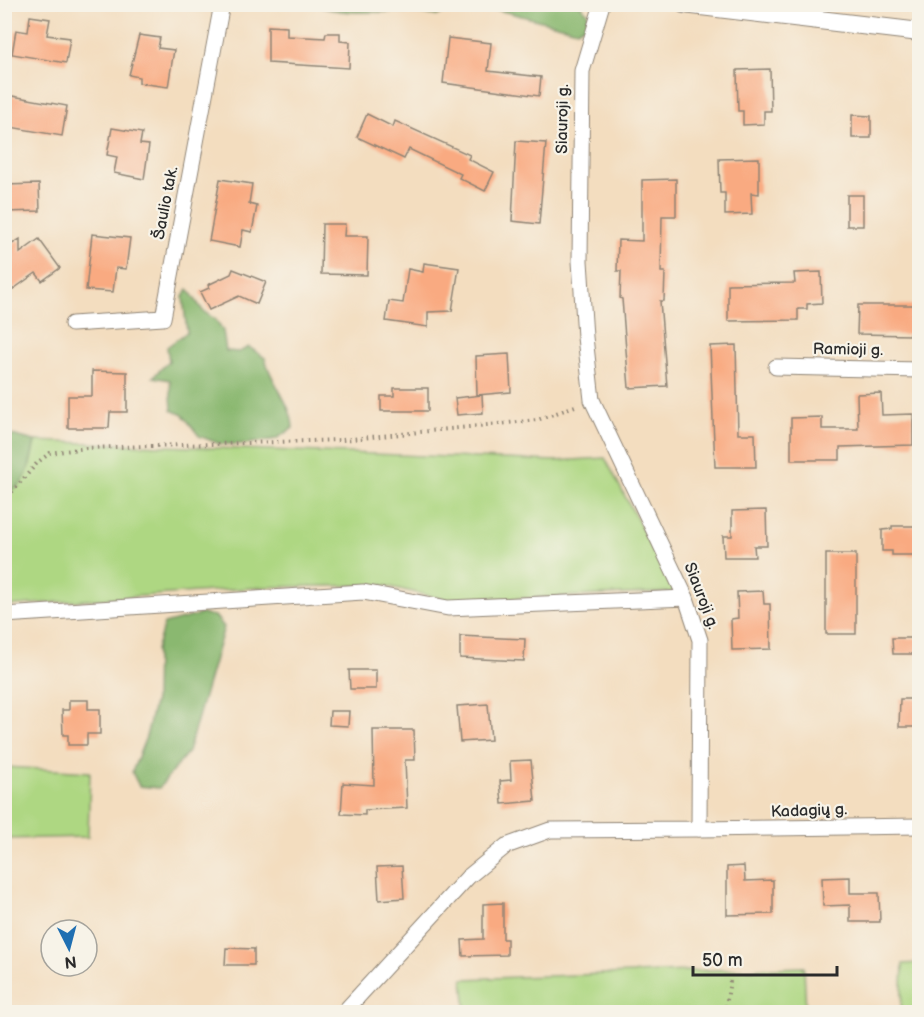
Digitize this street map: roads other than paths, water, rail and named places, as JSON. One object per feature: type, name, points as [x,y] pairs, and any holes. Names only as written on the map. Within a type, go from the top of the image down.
[{"type":"street","name":"Šaulio tak.","points":[[72,324],[163,318],[222,4]]},
{"type":"street","name":"Siauroji g.","points":[[602,4],[582,70],[580,261],[592,400],[686,598],[700,640],[699,829]]},
{"type":"street","points":[[684,4],[772,11],[920,32]]},
{"type":"street","name":"Ramioji g.","points":[[776,367],[920,370]]},
{"type":"street","points":[[4,615],[363,592],[448,608],[686,598]]},
{"type":"street","name":"Kadagių g.","points":[[699,829],[920,826]]},
{"type":"street","points":[[344,1012],[468,877],[506,846],[550,830],[699,829]]}]
